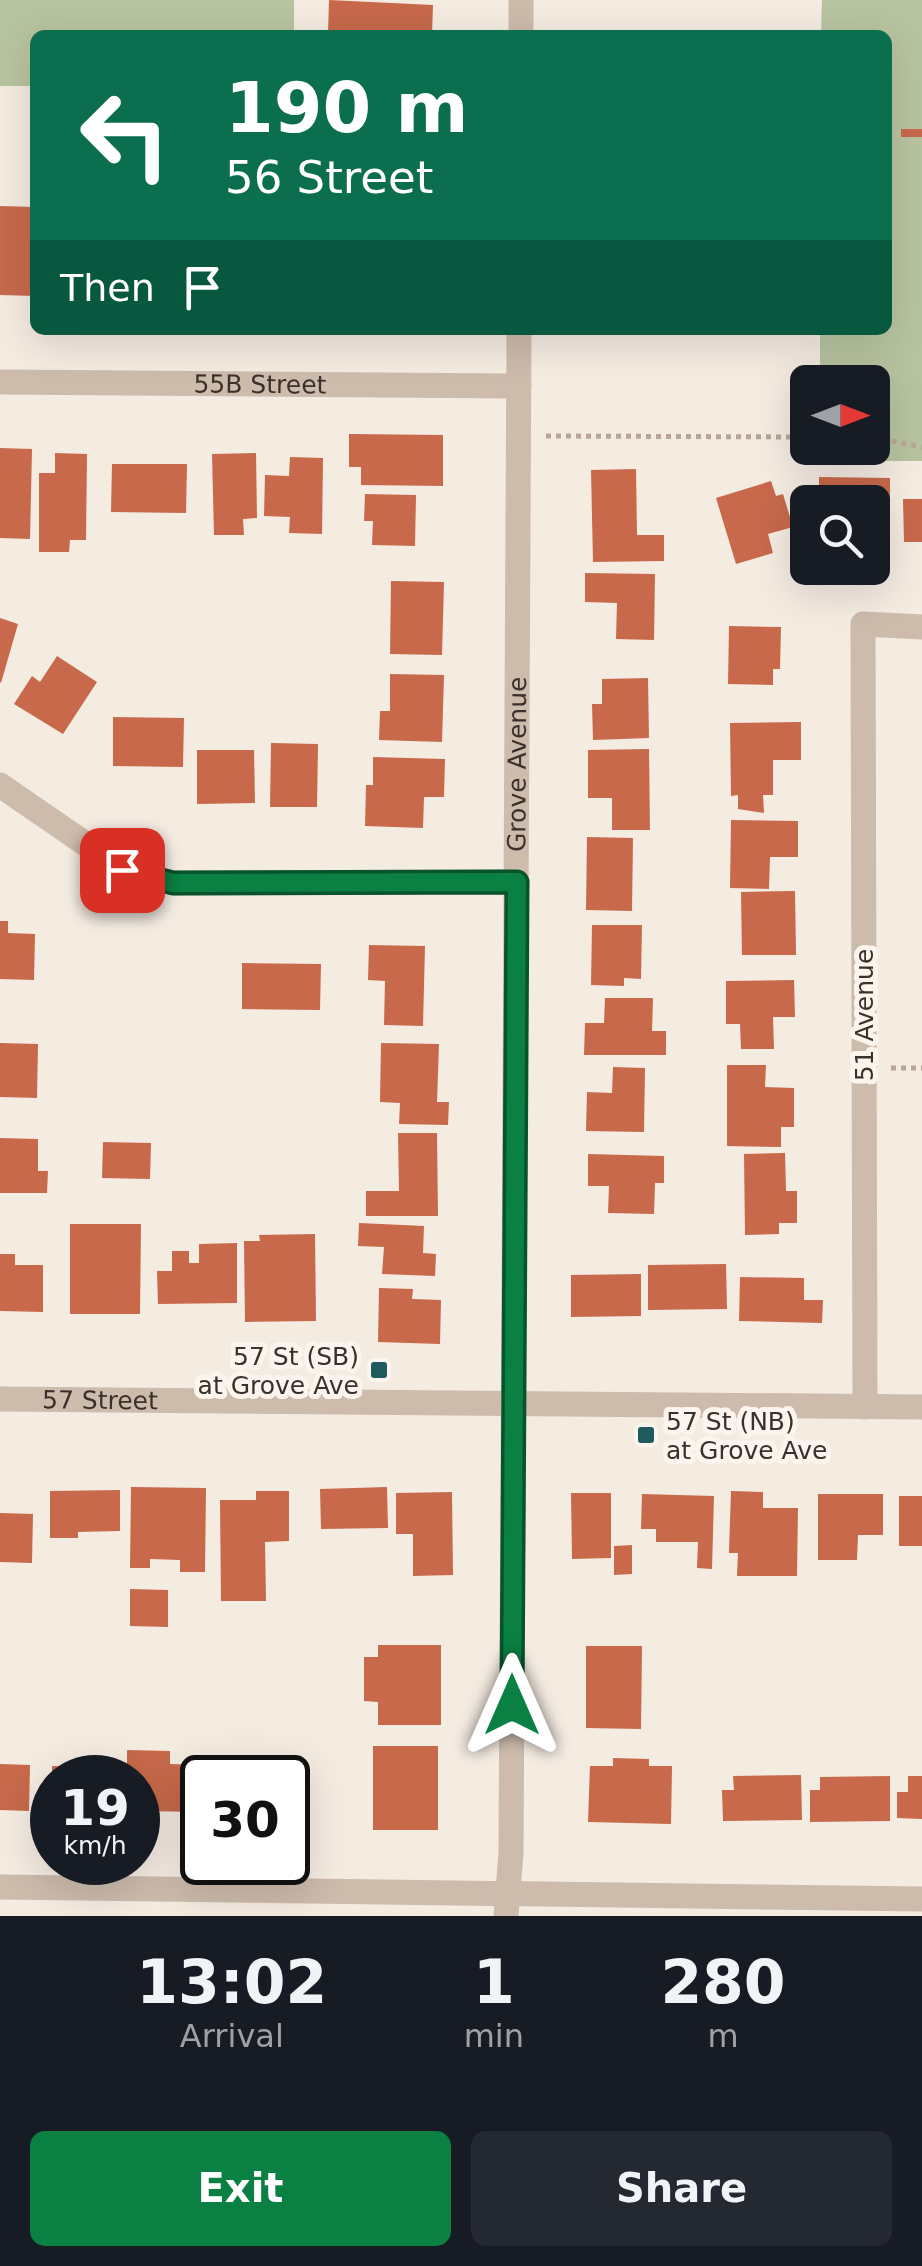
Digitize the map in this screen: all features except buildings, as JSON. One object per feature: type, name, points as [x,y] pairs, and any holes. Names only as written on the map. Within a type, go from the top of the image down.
[{"type":"street","points":[[520,30],[521,0]]},
{"type":"street","name":"Grove Avenue","points":[[508,1905],[515,1405],[520,335]]},
{"type":"street","name":"55B Street","points":[[0,382],[519,386]]},
{"type":"street","name":"51 Avenue","points":[[865,1407],[863,624],[922,627]]},
{"type":"street","points":[[0,785],[122,870],[173,883],[517,882]]},
{"type":"street","name":"57 Street","points":[[0,1399],[922,1407]]},
{"type":"street","points":[[0,1887],[508,1905],[890,1907],[922,1899]]},
{"type":"path","points":[[519,436],[790,437]]},
{"type":"path","points":[[890,437],[922,447]]},
{"type":"path","points":[[891,1068],[922,1068]]},
{"type":"green space","points":[[0,0],[294,0],[294,30],[30,30],[30,86],[0,86]]},
{"type":"green space","points":[[822,0],[922,0],[922,461],[890,461],[890,365],[820,365],[820,335],[892,335],[892,30],[821,30]]},
{"type":"place","name":"57 St (SB) at Grove Ave","points":[[379,1370]]},
{"type":"place","name":"57 St (NB) at Grove Ave","points":[[646,1435]]},
{"type":"route","points":[[122,870],[173,883],[517,882],[512,1705]]}]
